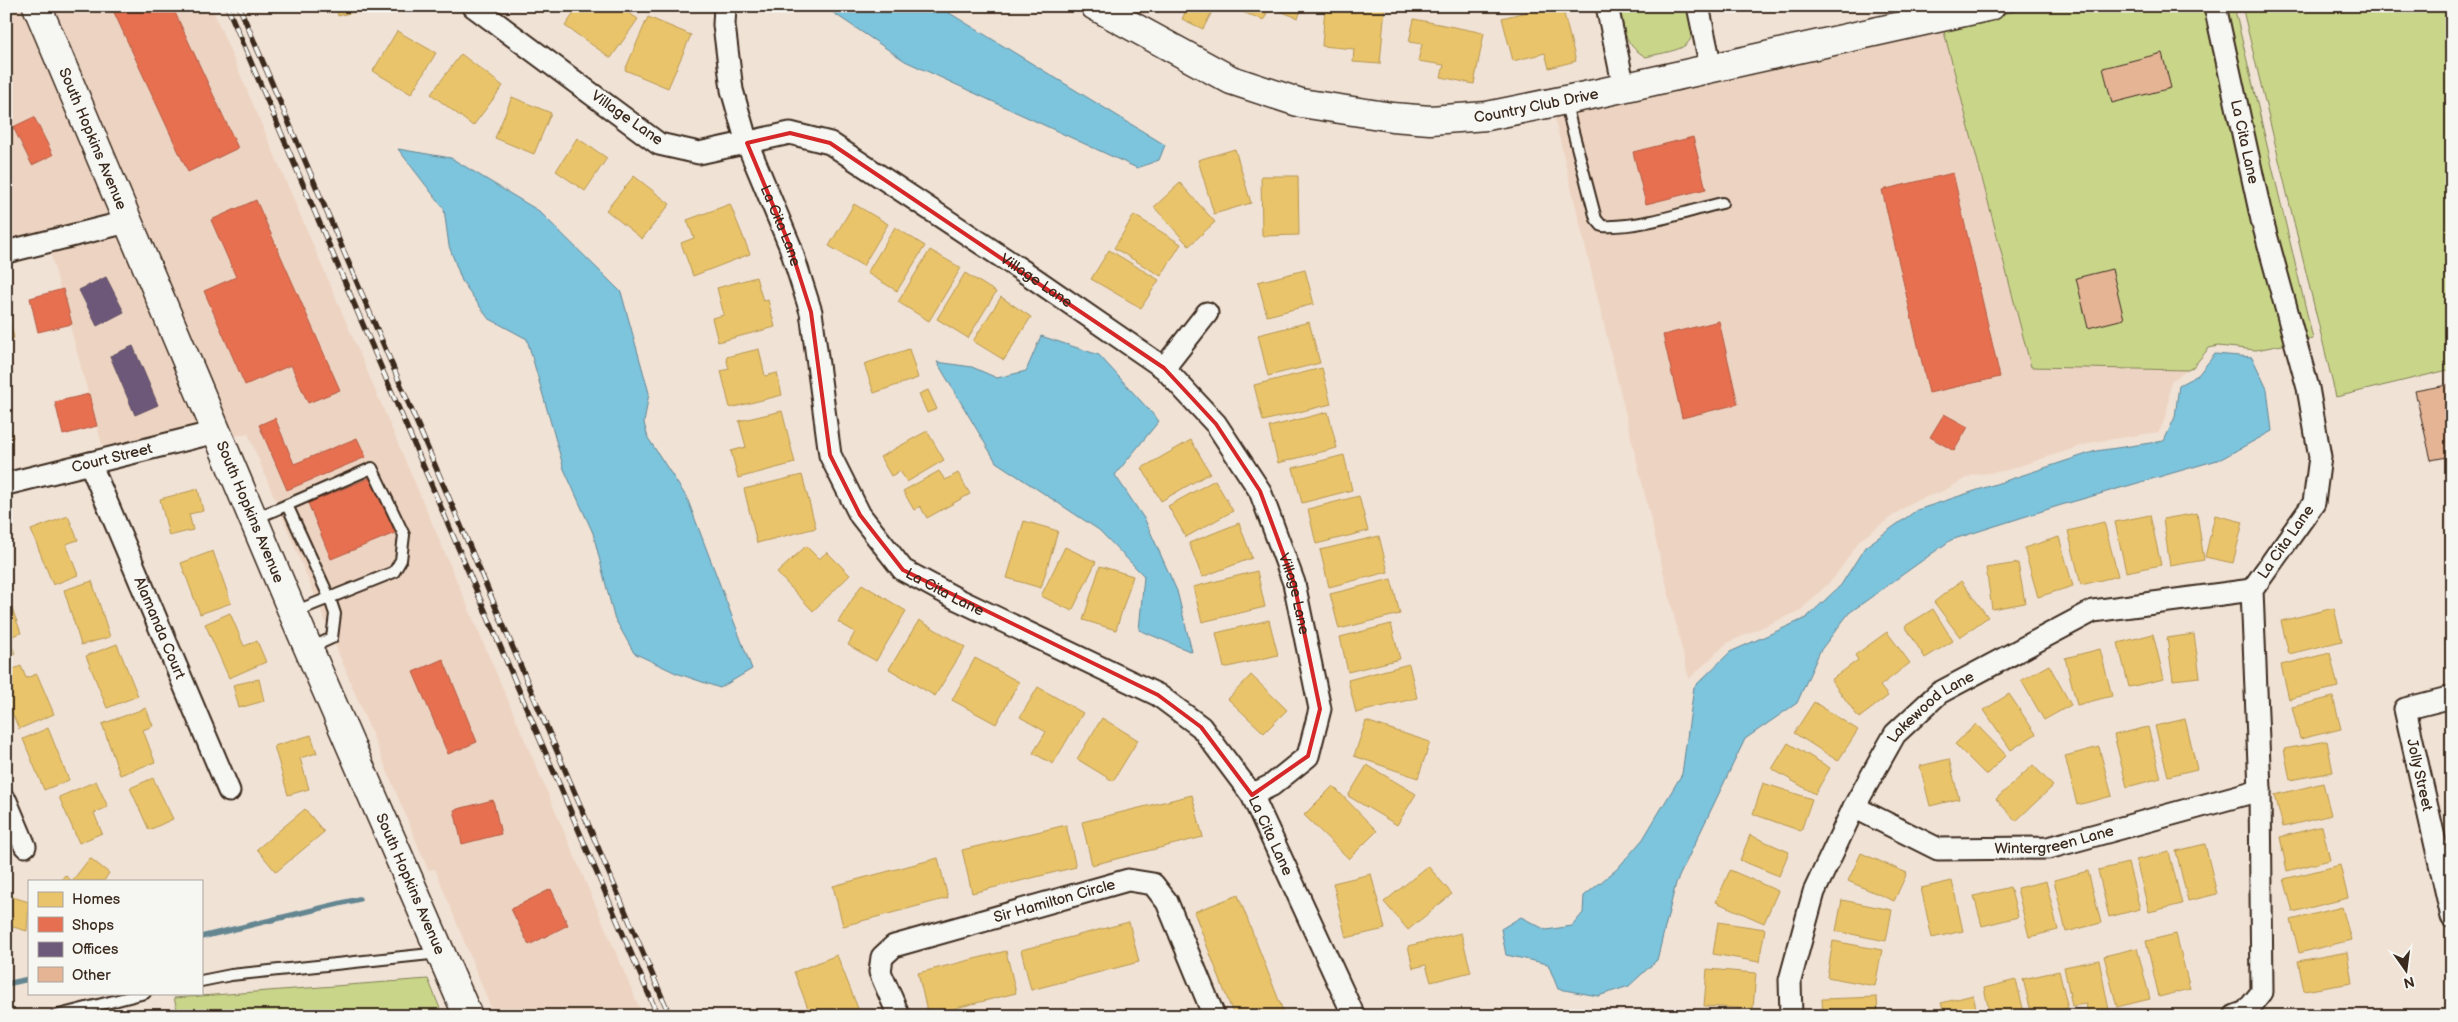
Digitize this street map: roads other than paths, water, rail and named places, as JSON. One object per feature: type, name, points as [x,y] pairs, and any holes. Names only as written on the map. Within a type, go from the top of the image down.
[{"type":"street","name":"South Hopkins Avenue","points":[[37,6],[293,613],[468,1016]]},
{"type":"street","name":"Village Lane","points":[[473,6],[660,144],[699,153],[790,133],[830,144],[1032,277],[1164,368],[1216,424],[1260,491],[1294,583],[1320,709],[1308,756],[1272,785],[1252,795]]},
{"type":"street","name":"La Cita Lane","points":[[725,6],[724,25],[732,90],[746,143],[790,246],[811,312],[830,455],[860,515],[903,570],[957,600],[1165,700],[1201,726],[1252,795],[1354,1016]]},
{"type":"street","name":"Country Club Drive","points":[[1095,6],[1231,80],[1301,104],[1392,117],[1430,120],[1487,116],[1624,88],[1991,6]]},
{"type":"street","points":[[1607,6],[1624,88]]},
{"type":"street","points":[[1698,6],[1711,68]]},
{"type":"street","name":"La Cita Lane","points":[[2215,6],[2262,220],[2308,388],[2320,457],[2314,503],[2252,590],[2260,790],[2262,992],[2246,1012],[2235,1016]]},
{"type":"street","points":[[6,252],[127,222]]},
{"type":"street","points":[[1164,368],[1207,313]]},
{"type":"street","name":"Court Street","points":[[6,484],[216,432]]},
{"type":"street","name":"Alamanda Court","points":[[90,463],[229,792]]},
{"type":"street","name":"Lakewood Lane","points":[[1790,1016],[1790,980],[1814,892],[1854,807],[1895,734],[1939,693],[2093,611],[2252,590]]},
{"type":"street","name":"Jolly Street","points":[[2452,697],[2405,709],[2452,917]]},
{"type":"street","name":"Wintergreen Lane","points":[[1854,807],[1938,849],[2048,848],[2260,790]]},
{"type":"street","points":[[6,801],[25,846]]},
{"type":"street","name":"Sir Hamilton Circle","points":[[899,1016],[880,972],[882,957],[894,946],[1128,880],[1152,884],[1167,902],[1214,1016]]},
{"type":"lane","points":[[1564,100],[1596,219],[1602,226],[1655,219],[1722,204]]},
{"type":"lane","points":[[253,519],[372,468],[404,534],[402,560],[394,572],[293,613]]},
{"type":"lane","points":[[287,504],[335,614],[332,638],[308,648]]},
{"type":"lane","points":[[202,981],[231,975],[441,953]]},
{"type":"lane","points":[[55,1016],[141,994]]},
{"type":"water","points":[[823,6],[938,6],[1165,145],[1159,160],[1137,168],[905,61]]},
{"type":"water","points":[[398,149],[451,158],[539,211],[621,292],[649,393],[644,423],[648,438],[687,498],[752,669],[720,688],[676,673],[634,653],[614,617],[593,533],[564,469],[527,339],[488,318],[462,281],[449,246],[444,209]]},
{"type":"water","points":[[1041,336],[1099,355],[1159,421],[1115,475],[1145,520],[1177,591],[1192,652],[1139,630],[1144,576],[1099,530],[996,462],[937,362],[972,367],[997,378],[1026,371]]},
{"type":"water","points":[[2215,354],[2252,357],[2267,389],[2272,431],[2221,459],[2058,506],[1951,540],[1849,613],[1820,651],[1797,703],[1745,739],[1676,883],[1657,960],[1629,986],[1598,996],[1558,989],[1548,964],[1506,955],[1501,929],[1521,917],[1546,930],[1572,926],[1583,913],[1584,896],[1617,869],[1643,839],[1682,774],[1694,687],[1730,652],[1806,618],[1841,585],[1865,547],[1917,510],[2096,451],[2164,441],[2175,417],[2179,385],[2198,375]]},
{"type":"waterway","points":[[202,937],[359,899]]},
{"type":"waterway","points":[[6,984],[28,979]]},
{"type":"railway","points":[[227,6],[658,1016]]},
{"type":"railway","points":[[239,6],[670,1016]]}]
